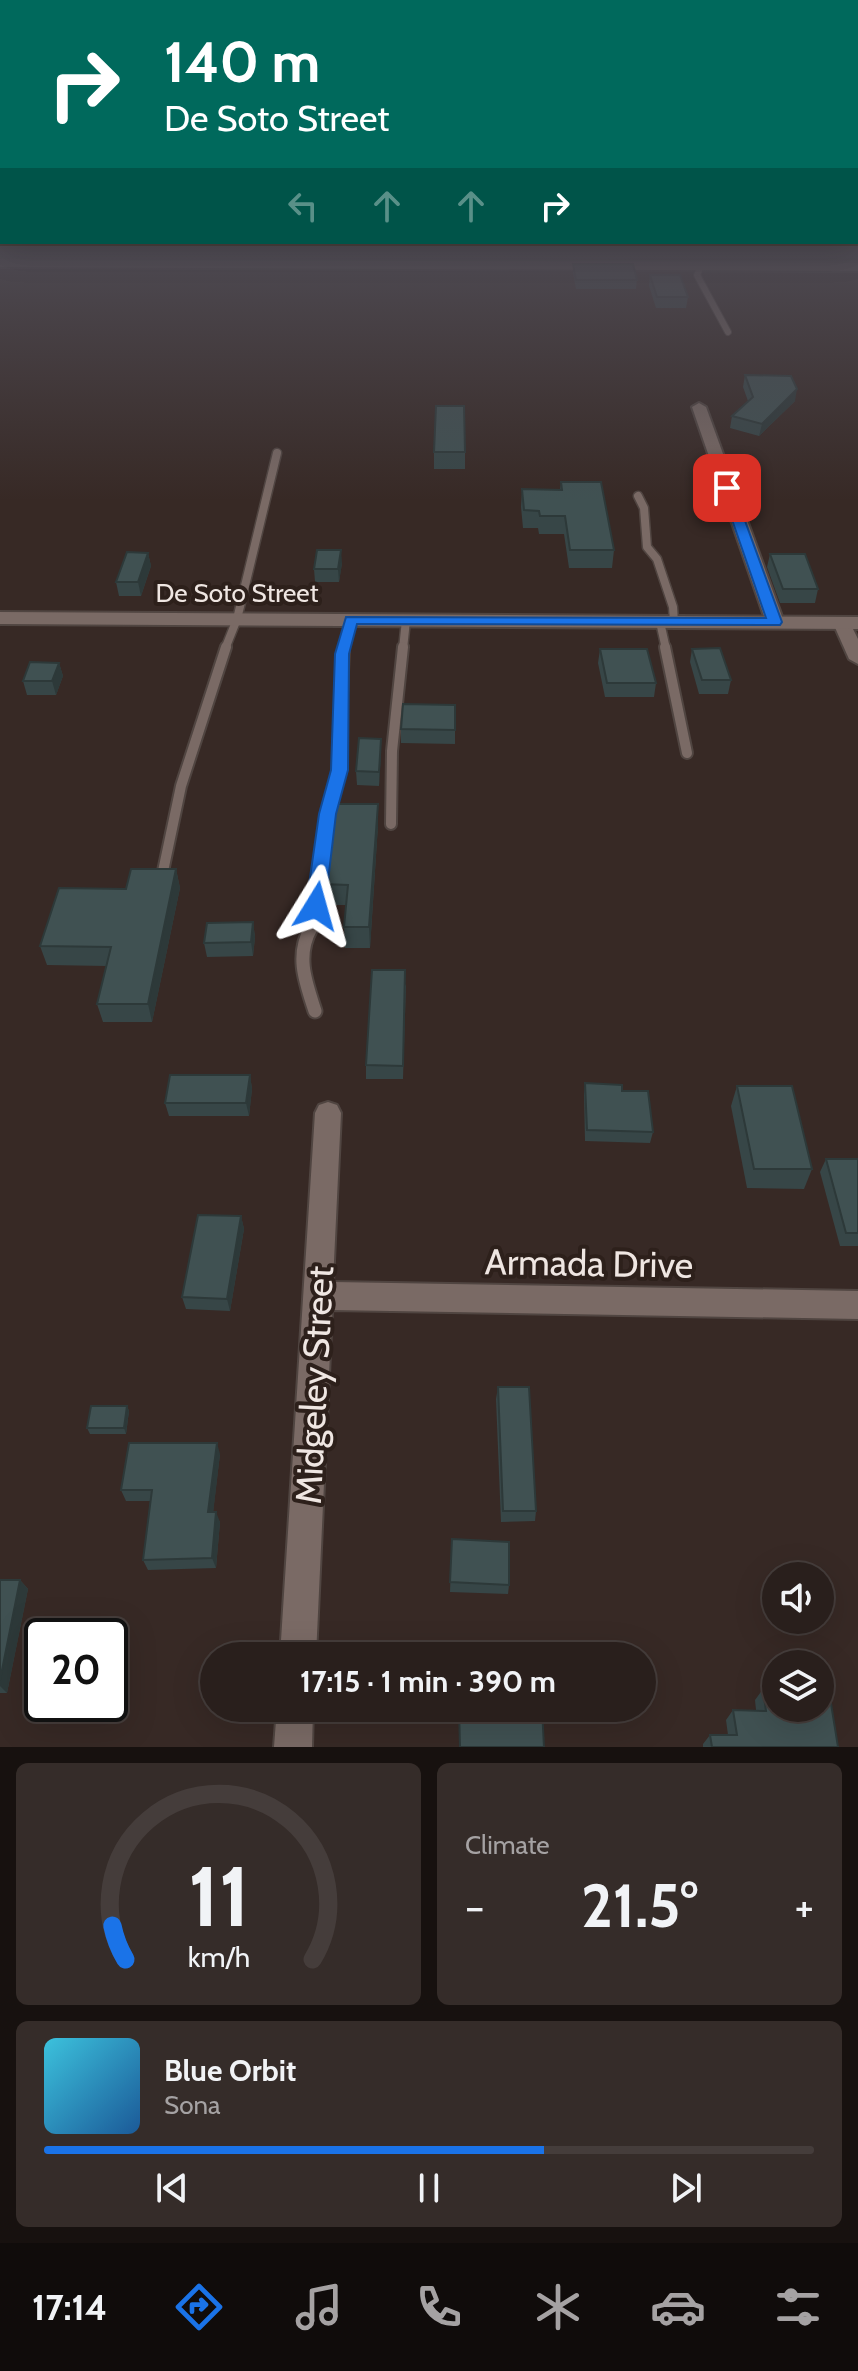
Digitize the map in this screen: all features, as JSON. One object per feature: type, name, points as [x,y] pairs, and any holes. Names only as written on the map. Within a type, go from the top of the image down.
[{"type":"street","points":[[699,407],[775,622]]},
{"type":"street","name":"De Soto Street","points":[[0,618],[850,623]]},
{"type":"street","points":[[850,623],[858,659]]},
{"type":"street","name":"Midgeley Street","points":[[299,1642],[328,1113]]},
{"type":"street","name":"Armada Drive","points":[[319,1296],[858,1305]]},
{"type":"street","points":[[293,1747],[294,1722]]},
{"type":"lane","points":[[162,876],[181,786],[197,743],[203,710],[237,619],[277,453]]},
{"type":"lane","points":[[638,496],[644,508],[647,547],[657,559],[673,607],[667,622],[687,753]]},
{"type":"lane","points":[[315,1011],[299,962],[306,935],[314,923],[327,814],[339,770],[342,654],[351,620]]},
{"type":"lane","points":[[391,824],[392,751],[406,620]]},
{"type":"building","points":[[745,375],[791,376],[797,389],[762,424],[732,416],[753,397]]},
{"type":"building","points":[[436,406],[464,406],[465,452],[434,452]]},
{"type":"building","points":[[561,482],[601,482],[614,550],[570,550],[565,516],[540,516],[539,511],[524,510],[522,489],[562,490]]},
{"type":"building","points":[[317,550],[341,550],[338,569],[314,569]]},
{"type":"building","points":[[127,552],[148,553],[138,582],[116,582]]},
{"type":"building","points":[[770,554],[805,554],[818,589],[783,589]]},
{"type":"building","points":[[720,648],[731,680],[702,680],[692,649]]},
{"type":"building","points":[[600,649],[647,649],[656,683],[607,683]]},
{"type":"building","points":[[30,662],[59,663],[52,681],[23,681]]},
{"type":"building","points":[[403,704],[455,705],[455,730],[401,729]]},
{"type":"building","points":[[359,738],[381,739],[379,772],[356,771]]},
{"type":"building","points":[[332,804],[378,804],[369,927],[344,927],[348,885],[322,884]]},
{"type":"building","points":[[131,869],[176,869],[148,1004],[97,1004],[111,947],[40,946],[59,888],[126,889]]},
{"type":"building","points":[[253,922],[251,942],[204,943],[207,923]]},
{"type":"building","points":[[372,970],[405,970],[403,1066],[366,1065]]},
{"type":"building","points":[[170,1075],[250,1075],[246,1103],[165,1103]]},
{"type":"building","points":[[585,1083],[622,1085],[622,1091],[648,1091],[653,1132],[587,1130]]},
{"type":"building","points":[[737,1086],[792,1086],[812,1169],[754,1169]]},
{"type":"building","points":[[826,1159],[858,1159],[858,1233],[846,1233]]},
{"type":"building","points":[[198,1215],[241,1216],[227,1299],[182,1297]]},
{"type":"building","points":[[498,1387],[529,1387],[536,1511],[503,1511]]},
{"type":"building","points":[[91,1406],[127,1406],[124,1428],[87,1428]]},
{"type":"building","points":[[129,1443],[217,1443],[208,1512],[216,1512],[212,1558],[143,1560],[152,1490],[121,1490]]},
{"type":"building","points":[[452,1539],[509,1542],[509,1585],[450,1582]]},
{"type":"building","points":[[0,1580],[20,1580],[0,1680]]},
{"type":"building","points":[[733,1710],[762,1711],[762,1722],[834,1722],[838,1747],[712,1747],[710,1735],[737,1735]]},
{"type":"building","points":[[459,1722],[543,1722],[544,1747],[460,1747]]},
{"type":"route","points":[[316,906],[327,814],[339,770],[342,654],[351,620],[775,622],[727,488]]}]
